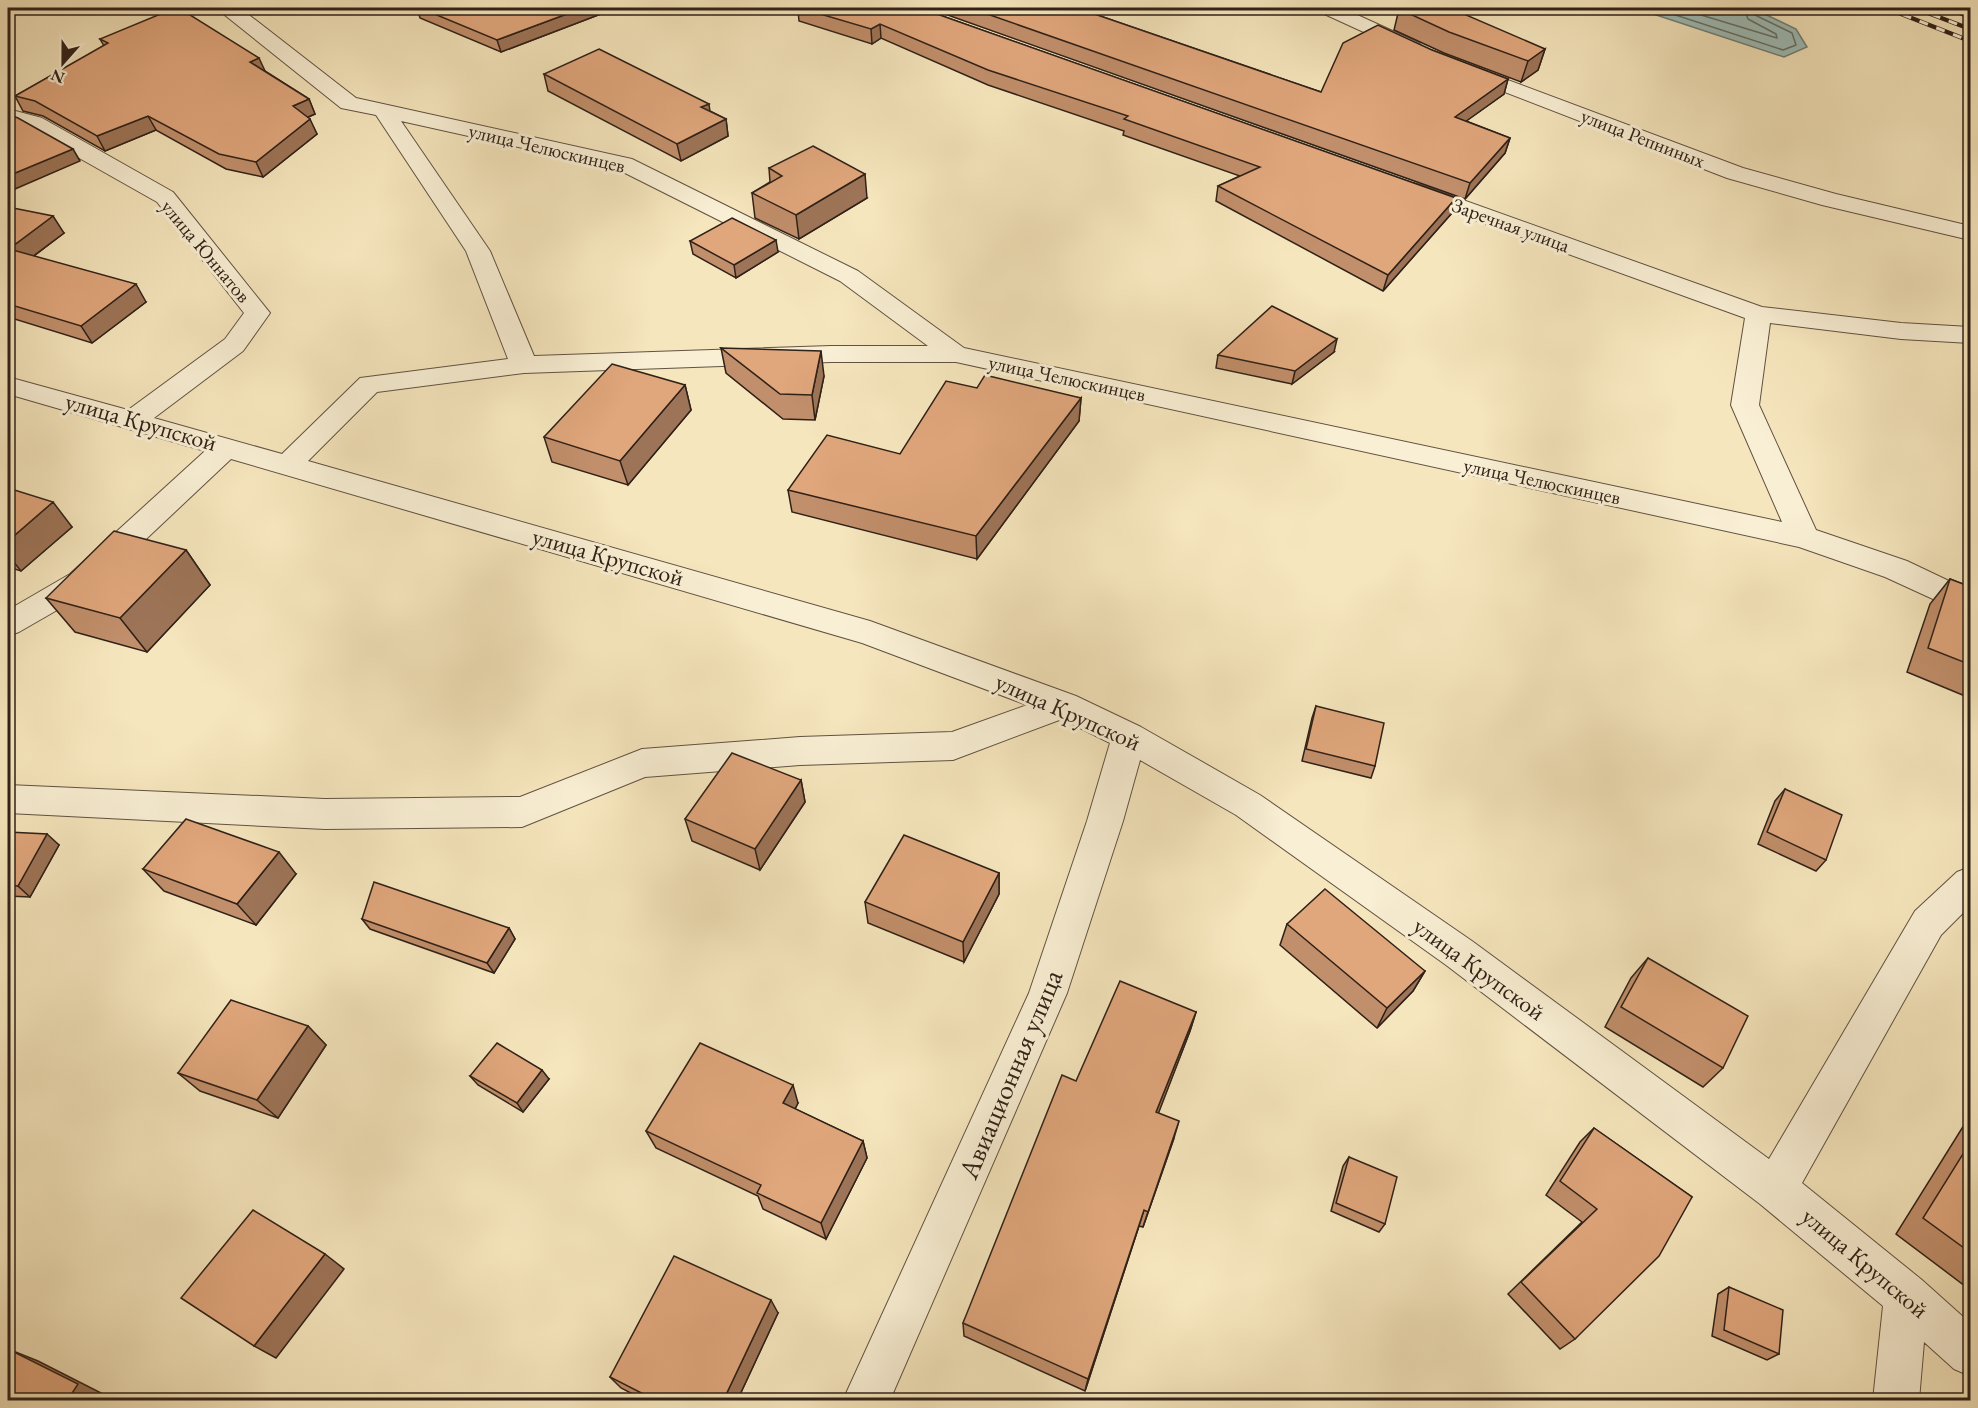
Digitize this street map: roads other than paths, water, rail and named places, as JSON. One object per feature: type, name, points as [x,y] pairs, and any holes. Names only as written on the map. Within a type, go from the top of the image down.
[{"type":"street","name":"улица Челюскинцев","points":[[228,8],[349,103],[624,164],[849,276],[956,354],[1804,537],[1896,569],[1971,604]]},
{"type":"street","points":[[1327,8],[1426,54]]},
{"type":"street","name":"улица Репниных","points":[[1447,63],[1735,173],[1830,200],[1971,233]]},
{"type":"street","points":[[383,110],[478,252],[524,365]]},
{"type":"street","name":"улица Юннатов","points":[[8,115],[34,123],[165,197],[257,313],[234,345],[133,420]]},
{"type":"street","name":"Заречная улица","points":[[1388,181],[1758,314]]},
{"type":"street","points":[[1804,537],[1745,405],[1758,314],[1901,331],[1971,335]]},
{"type":"street","points":[[288,465],[369,384],[524,365],[831,354],[956,354]]},
{"type":"street","name":"улица Крупской","points":[[8,385],[870,633],[1064,705],[1129,737],[1248,805],[1459,953],[1775,1189],[1906,1296],[1971,1353]]},
{"type":"street","points":[[8,624],[81,582],[226,447]]},
{"type":"street","points":[[8,799],[325,814],[522,812],[642,763],[800,752],[952,746],[1064,705]]},
{"type":"street","name":"Авиационная улица","points":[[866,1401],[1047,993],[1105,821],[1129,737]]},
{"type":"street","points":[[1775,1189],[1928,922],[1971,883]]},
{"type":"street","points":[[1896,1401],[1906,1296]]},
{"type":"water","points":[[1635,8],[1752,8],[1796,29],[1807,47],[1784,57]]},
{"type":"railway","points":[[1886,8],[1970,41]]},
{"type":"railway","points":[[1915,8],[1970,29]]},
{"type":"railway","points":[[1947,8],[1970,17]]}]
